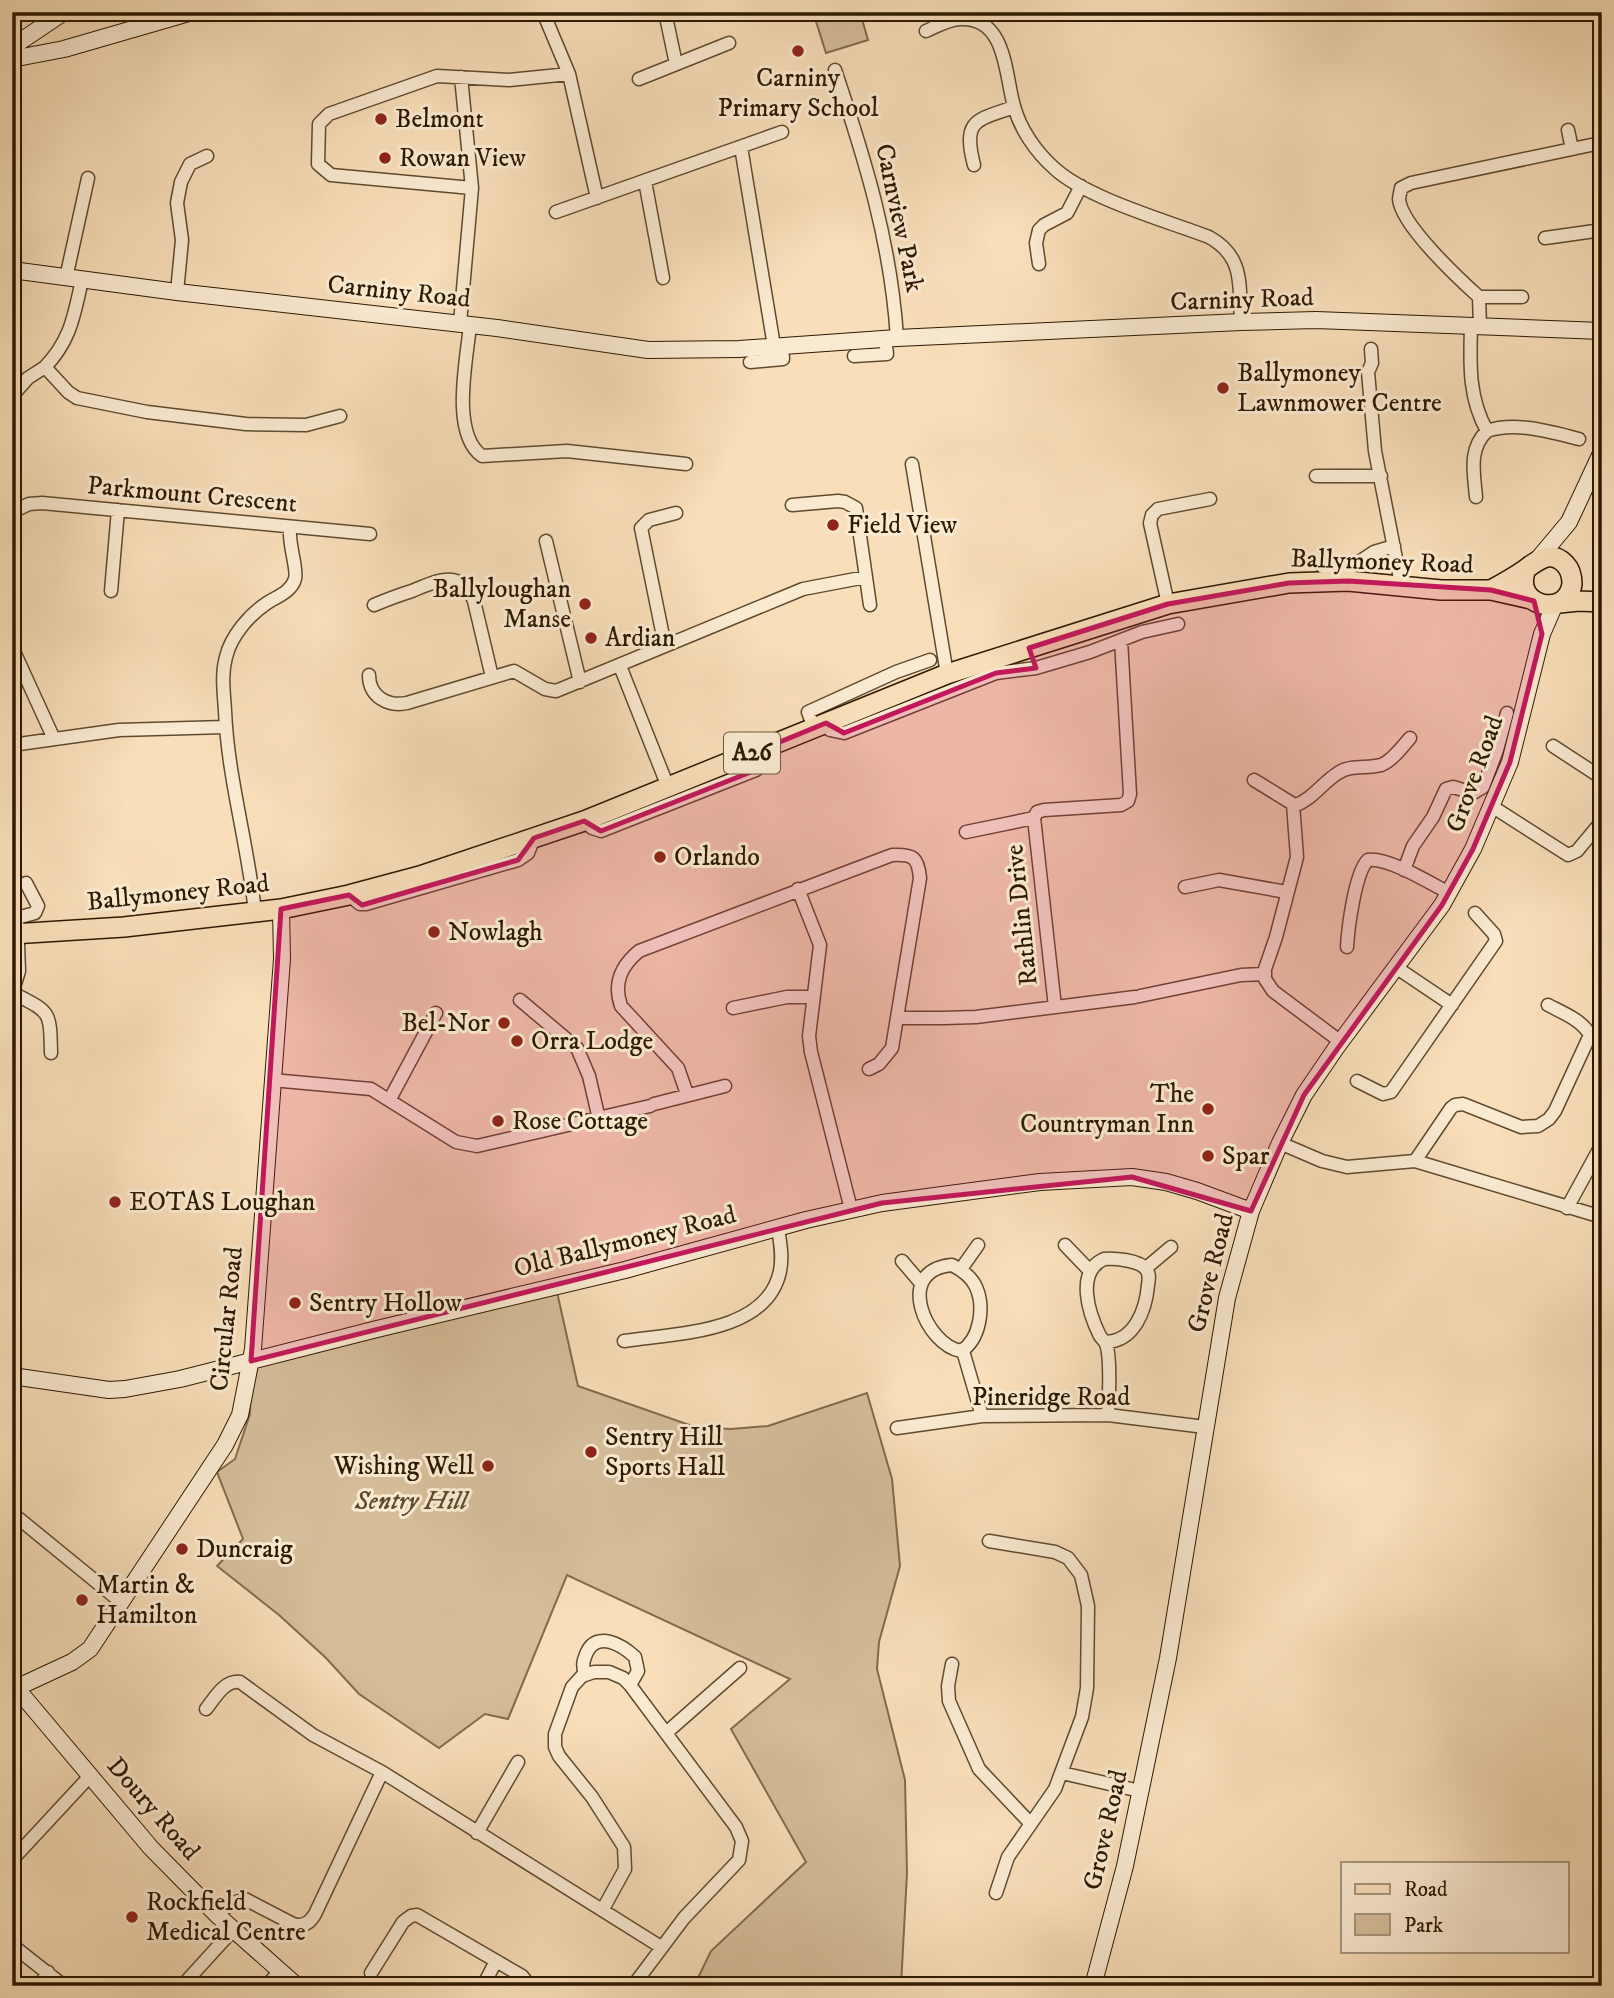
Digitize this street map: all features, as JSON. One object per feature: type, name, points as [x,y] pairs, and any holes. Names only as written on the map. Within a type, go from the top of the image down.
[{"type":"main road","name":"A26","points":[[1532,564],[1553,557],[1602,600]]},
{"type":"main road","name":"Ballymoney Road","points":[[1491,590],[1532,564]]},
{"type":"main road","points":[[1532,564],[1523,584],[1532,600]]},
{"type":"main road","points":[[1557,603],[1569,593],[1571,587],[1568,568]]},
{"type":"main road","name":"Ballymoney Road","points":[[15,934],[124,927],[281,909],[420,876],[584,821],[947,674],[1168,604],[1289,583],[1348,581],[1401,584],[1441,590],[1491,590],[1532,600]]},
{"type":"main road","name":"A26","points":[[1532,600],[1546,605],[1602,600]]},
{"type":"street","points":[[12,47],[64,12]]},
{"type":"street","points":[[12,55],[18,58],[52,51],[192,12]]},
{"type":"street","points":[[543,12],[569,74],[597,198]]},
{"type":"street","points":[[665,12],[676,64]]},
{"type":"street","points":[[926,31],[960,19],[975,21],[989,30],[1001,47],[1014,107],[1025,131],[1056,170],[1081,186],[1209,237],[1223,246],[1232,256],[1238,270],[1241,322]]},
{"type":"street","points":[[639,79],[729,43]]},
{"type":"street","name":"Carnview Park","points":[[835,70],[863,153],[885,237],[894,292],[891,339]]},
{"type":"street","points":[[472,188],[334,176],[322,169],[318,161],[318,127],[327,116],[434,77],[515,79],[569,74]]},
{"type":"street","points":[[461,77],[472,188],[463,412],[470,444],[482,456],[567,452],[686,464]]},
{"type":"street","points":[[974,165],[971,131],[974,124],[1014,107]]},
{"type":"street","points":[[1568,130],[1572,149]]},
{"type":"street","points":[[556,212],[782,132]]},
{"type":"street","points":[[1522,297],[1479,298],[1441,262],[1407,219],[1399,198],[1401,188],[1424,180],[1591,145]]},
{"type":"street","points":[[741,148],[778,346],[783,359],[750,362]]},
{"type":"street","points":[[177,292],[182,240],[177,203],[181,182],[190,164],[207,156]]},
{"type":"street","points":[[12,396],[28,378],[55,357],[69,334],[88,178]]},
{"type":"street","points":[[645,181],[663,278]]},
{"type":"street","points":[[1039,264],[1036,247],[1038,233],[1044,225],[1067,213],[1081,186]]},
{"type":"street","points":[[1545,238],[1602,230]]},
{"type":"street","name":"Carniny Road","points":[[12,270],[177,292],[465,324],[648,350],[739,349],[891,339],[1316,320],[1602,331]]},
{"type":"street","points":[[1479,298],[1472,394],[1476,410],[1487,431]]},
{"type":"street","points":[[854,356],[887,354],[891,339]]},
{"type":"street","points":[[1371,349],[1372,363],[1368,372],[1375,451],[1401,584]]},
{"type":"street","points":[[45,367],[77,398],[147,412],[277,425],[306,425],[340,416]]},
{"type":"street","points":[[1476,497],[1474,451],[1487,431],[1504,427],[1530,429],[1579,439]]},
{"type":"street","points":[[1532,564],[1569,522],[1602,451]]},
{"type":"street","points":[[912,464],[947,674]]},
{"type":"street","points":[[1317,476],[1381,476]]},
{"type":"street","points":[[1168,604],[1150,523],[1152,515],[1158,509],[1210,499]]},
{"type":"street","points":[[792,505],[838,501],[855,507],[870,605]]},
{"type":"street","name":"Parkmount Crescent","points":[[12,512],[23,505],[35,503],[370,534]]},
{"type":"street","points":[[111,591],[118,510]]},
{"type":"street","points":[[665,646],[641,528],[649,520],[676,513]]},
{"type":"street","points":[[1568,568],[1569,522]]},
{"type":"street","points":[[255,912],[250,862],[230,767],[223,671],[230,645],[242,627],[261,608],[287,591],[295,578],[289,527]]},
{"type":"street","points":[[546,541],[580,682]]},
{"type":"street","points":[[1322,567],[1353,566],[1378,550],[1394,546]]},
{"type":"street","points":[[369,675],[372,691],[385,702],[396,704],[515,671],[549,691],[621,666],[803,589],[866,577]]},
{"type":"street","points":[[374,605],[442,580],[461,583],[471,593],[474,601],[492,677]]},
{"type":"street","name":"Grove Road","points":[[1532,600],[1542,634]]},
{"type":"street","name":"Grove Road","points":[[1093,1986],[1125,1866],[1168,1658],[1227,1298],[1251,1211],[1304,1095],[1449,893],[1474,849],[1510,762],[1542,634],[1557,603]]},
{"type":"street","points":[[929,660],[808,712],[820,726],[844,733],[996,673],[1036,668],[1142,632],[1178,624]]},
{"type":"street","name":"Rathlin Drive","points":[[1055,1007],[1034,818],[1037,812],[1044,810],[1121,805],[1130,798],[1121,640]]},
{"type":"street","points":[[12,648],[54,739]]},
{"type":"street","points":[[1029,648],[1036,668]]},
{"type":"street","points":[[621,666],[668,788]]},
{"type":"street","points":[[1404,870],[1412,849],[1433,817],[1446,789],[1453,787],[1473,793],[1483,787],[1507,713]]},
{"type":"street","points":[[12,745],[119,730],[225,727]]},
{"type":"street","points":[[1294,806],[1310,798],[1331,778],[1347,768],[1387,762],[1410,738]]},
{"type":"street","name":"Ballymoney Road","points":[[584,821],[601,831],[746,774],[761,765],[770,746]]},
{"type":"street","points":[[1553,746],[1602,778]]},
{"type":"street","points":[[1254,780],[1290,800],[1294,806],[1298,852],[1264,974],[1266,983],[1340,1042]]},
{"type":"street","points":[[1493,807],[1568,855],[1577,851],[1602,821]]},
{"type":"street","name":"Rathlin Drive","points":[[966,832],[1034,818]]},
{"type":"street","points":[[687,1094],[678,1068],[621,1006],[617,987],[622,969],[639,951],[892,855],[905,855],[916,860],[920,878],[898,1018],[890,1054],[869,1069]]},
{"type":"street","points":[[1347,947],[1356,886],[1364,864],[1369,860],[1404,870],[1449,893]]},
{"type":"street","points":[[1185,887],[1219,880],[1286,892]]},
{"type":"street","points":[[26,883],[38,906],[35,913],[18,917],[15,934],[19,971],[13,991],[41,1008],[47,1015],[51,1053]]},
{"type":"street","points":[[798,889],[820,945],[809,1036],[811,1052],[851,1209]]},
{"type":"street","name":"Circular Road","points":[[14,1686],[72,1662],[90,1648],[225,1445],[240,1415],[253,1349],[282,959],[281,909]]},
{"type":"street","points":[[1357,1081],[1383,1094],[1391,1092],[1496,940],[1494,934],[1475,913]]},
{"type":"street","points":[[1397,968],[1452,1005]]},
{"type":"street","name":"Rathlin Drive","points":[[898,1018],[942,1018],[1055,1007],[1138,997],[1241,975],[1264,974]]},
{"type":"street","points":[[733,1008],[787,997],[814,998]]},
{"type":"street","points":[[520,1000],[578,1048],[589,1076],[599,1119]]},
{"type":"street","points":[[1416,1161],[1455,1105],[1463,1104],[1525,1127],[1535,1127],[1549,1119],[1590,1035],[1586,1028],[1573,1018],[1548,1005]]},
{"type":"street","points":[[390,1099],[436,1013]]},
{"type":"street","points":[[272,1080],[363,1087],[390,1099],[456,1142],[472,1146],[599,1119],[724,1086]]},
{"type":"street","points":[[1280,1143],[1322,1161],[1347,1167],[1416,1161],[1602,1217]]},
{"type":"street","points":[[1567,1208],[1602,1143]]},
{"type":"street","name":"Old Ballymoney Road","points":[[12,1376],[78,1387],[125,1389],[251,1362],[625,1270],[851,1209],[1028,1183],[1132,1177],[1188,1189],[1251,1211]]},
{"type":"street","points":[[624,1341],[721,1325],[756,1310],[773,1290],[780,1273],[778,1228]]},
{"type":"street","points":[[961,1269],[978,1245]]},
{"type":"street","points":[[1065,1245],[1089,1270]]},
{"type":"street","points":[[1146,1268],[1171,1247]]},
{"type":"street","points":[[1106,1342],[1112,1342],[1125,1334],[1142,1315],[1149,1275],[1146,1268],[1139,1264],[1109,1258],[1098,1261],[1089,1270],[1086,1283],[1088,1300],[1099,1333],[1106,1342],[1110,1389],[1108,1415]]},
{"type":"street","points":[[902,1261],[920,1282]]},
{"type":"street","points":[[952,1265],[961,1269],[975,1285],[979,1307],[977,1334],[971,1344],[962,1351],[949,1347],[935,1335],[918,1293],[920,1282],[925,1276],[942,1266],[952,1265]]},
{"type":"street","points":[[962,1351],[982,1416]]},
{"type":"street","name":"Pineridge Road","points":[[897,1428],[982,1416],[1108,1415],[1205,1427]]},
{"type":"street","points":[[12,1513],[121,1602]]},
{"type":"street","points":[[989,1541],[1062,1554],[1075,1565],[1085,1588],[1088,1606],[1087,1688],[1082,1717],[1055,1789],[1008,1857],[996,1893]]},
{"type":"street","points":[[585,1675],[582,1663],[589,1648],[594,1642],[601,1640],[635,1657],[638,1671],[630,1685]]},
{"type":"street","points":[[952,1664],[948,1686],[949,1701],[971,1752],[986,1777],[1031,1824]]},
{"type":"street","points":[[666,1733],[740,1668]]},
{"type":"street","points":[[603,1909],[625,1869],[624,1847],[592,1797],[562,1760],[555,1743],[556,1728],[572,1687],[585,1675],[594,1672],[609,1672],[623,1678],[630,1685],[739,1831],[742,1847],[734,1866],[684,1918],[633,1986]]},
{"type":"street","points":[[206,1709],[227,1685],[239,1682],[313,1735],[382,1772],[661,1947]]},
{"type":"street","name":"Doury Road","points":[[14,1686],[151,1848],[216,1915],[297,1986]]},
{"type":"street","points":[[477,1833],[518,1762]]},
{"type":"street","points":[[216,1915],[230,1904],[245,1899],[293,1924],[301,1926],[308,1923],[315,1914],[382,1772]]},
{"type":"street","points":[[1062,1773],[1140,1791]]},
{"type":"street","points":[[12,1860],[90,1776]]},
{"type":"street","points":[[371,1972],[403,1922],[415,1915],[522,1976],[530,1986]]},
{"type":"street","points":[[182,1986],[233,1930]]},
{"type":"street","points":[[12,1945],[64,1986]]},
{"type":"street","points":[[483,1986],[496,1961]]},
{"type":"street","points":[[266,1986],[280,1971]]},
{"type":"street","points":[[39,1986],[48,1972]]},
{"type":"highlighted area","points":[[1348,581],[1491,590],[1534,601],[1542,634],[1528,695],[1510,762],[1473,849],[1442,905],[1304,1095],[1251,1211],[1132,1177],[882,1203],[251,1361],[281,909],[349,895],[362,905],[518,860],[534,838],[584,821],[601,831],[756,770],[770,746],[826,723],[844,733],[996,673],[1036,668],[1029,648],[1168,604],[1289,583]]},
{"type":"green space","points":[[813,12],[860,12],[868,40],[826,53]]},
{"type":"green space","name":"Sentry Hill","points":[[557,1292],[578,1386],[695,1427],[731,1429],[768,1426],[867,1393],[892,1479],[900,1566],[879,1642],[877,1669],[905,1780],[907,1873],[901,1986],[694,1986],[711,1951],[806,1862],[731,1729],[790,1679],[567,1575],[508,1719],[485,1714],[439,1748],[359,1694],[326,1658],[279,1615],[217,1566],[243,1539],[217,1472],[235,1459],[250,1414],[251,1361]]},
{"type":"place","name":"Carniny Primary School","points":[[798,51]]},
{"type":"place","name":"Belmont","points":[[381,119]]},
{"type":"place","name":"Rowan View","points":[[385,158]]},
{"type":"place","name":"Ballymoney Lawnmower Centre","points":[[1223,388]]},
{"type":"place","name":"Field View","points":[[833,525]]},
{"type":"place","name":"Ballyloughan Manse","points":[[585,604]]},
{"type":"place","name":"Ardian","points":[[591,638]]},
{"type":"place","name":"Orlando","points":[[660,857]]},
{"type":"place","name":"Nowlagh","points":[[434,932]]},
{"type":"place","name":"Bel-Nor","points":[[504,1023]]},
{"type":"place","name":"Orra Lodge","points":[[517,1041]]},
{"type":"place","name":"The Countryman Inn","points":[[1208,1109]]},
{"type":"place","name":"Rose Cottage","points":[[498,1121]]},
{"type":"place","name":"Spar","points":[[1208,1156]]},
{"type":"place","name":"EOTAS Loughan","points":[[115,1202]]},
{"type":"place","name":"Sentry Hollow","points":[[295,1303]]},
{"type":"place","name":"Sentry Hill Sports Hall","points":[[591,1452]]},
{"type":"place","name":"Wishing Well","points":[[488,1466]]},
{"type":"place","name":"Duncraig","points":[[182,1549]]},
{"type":"place","name":"Martin & Hamilton","points":[[82,1600]]},
{"type":"place","name":"Rockfield Medical Centre","points":[[132,1917]]}]
